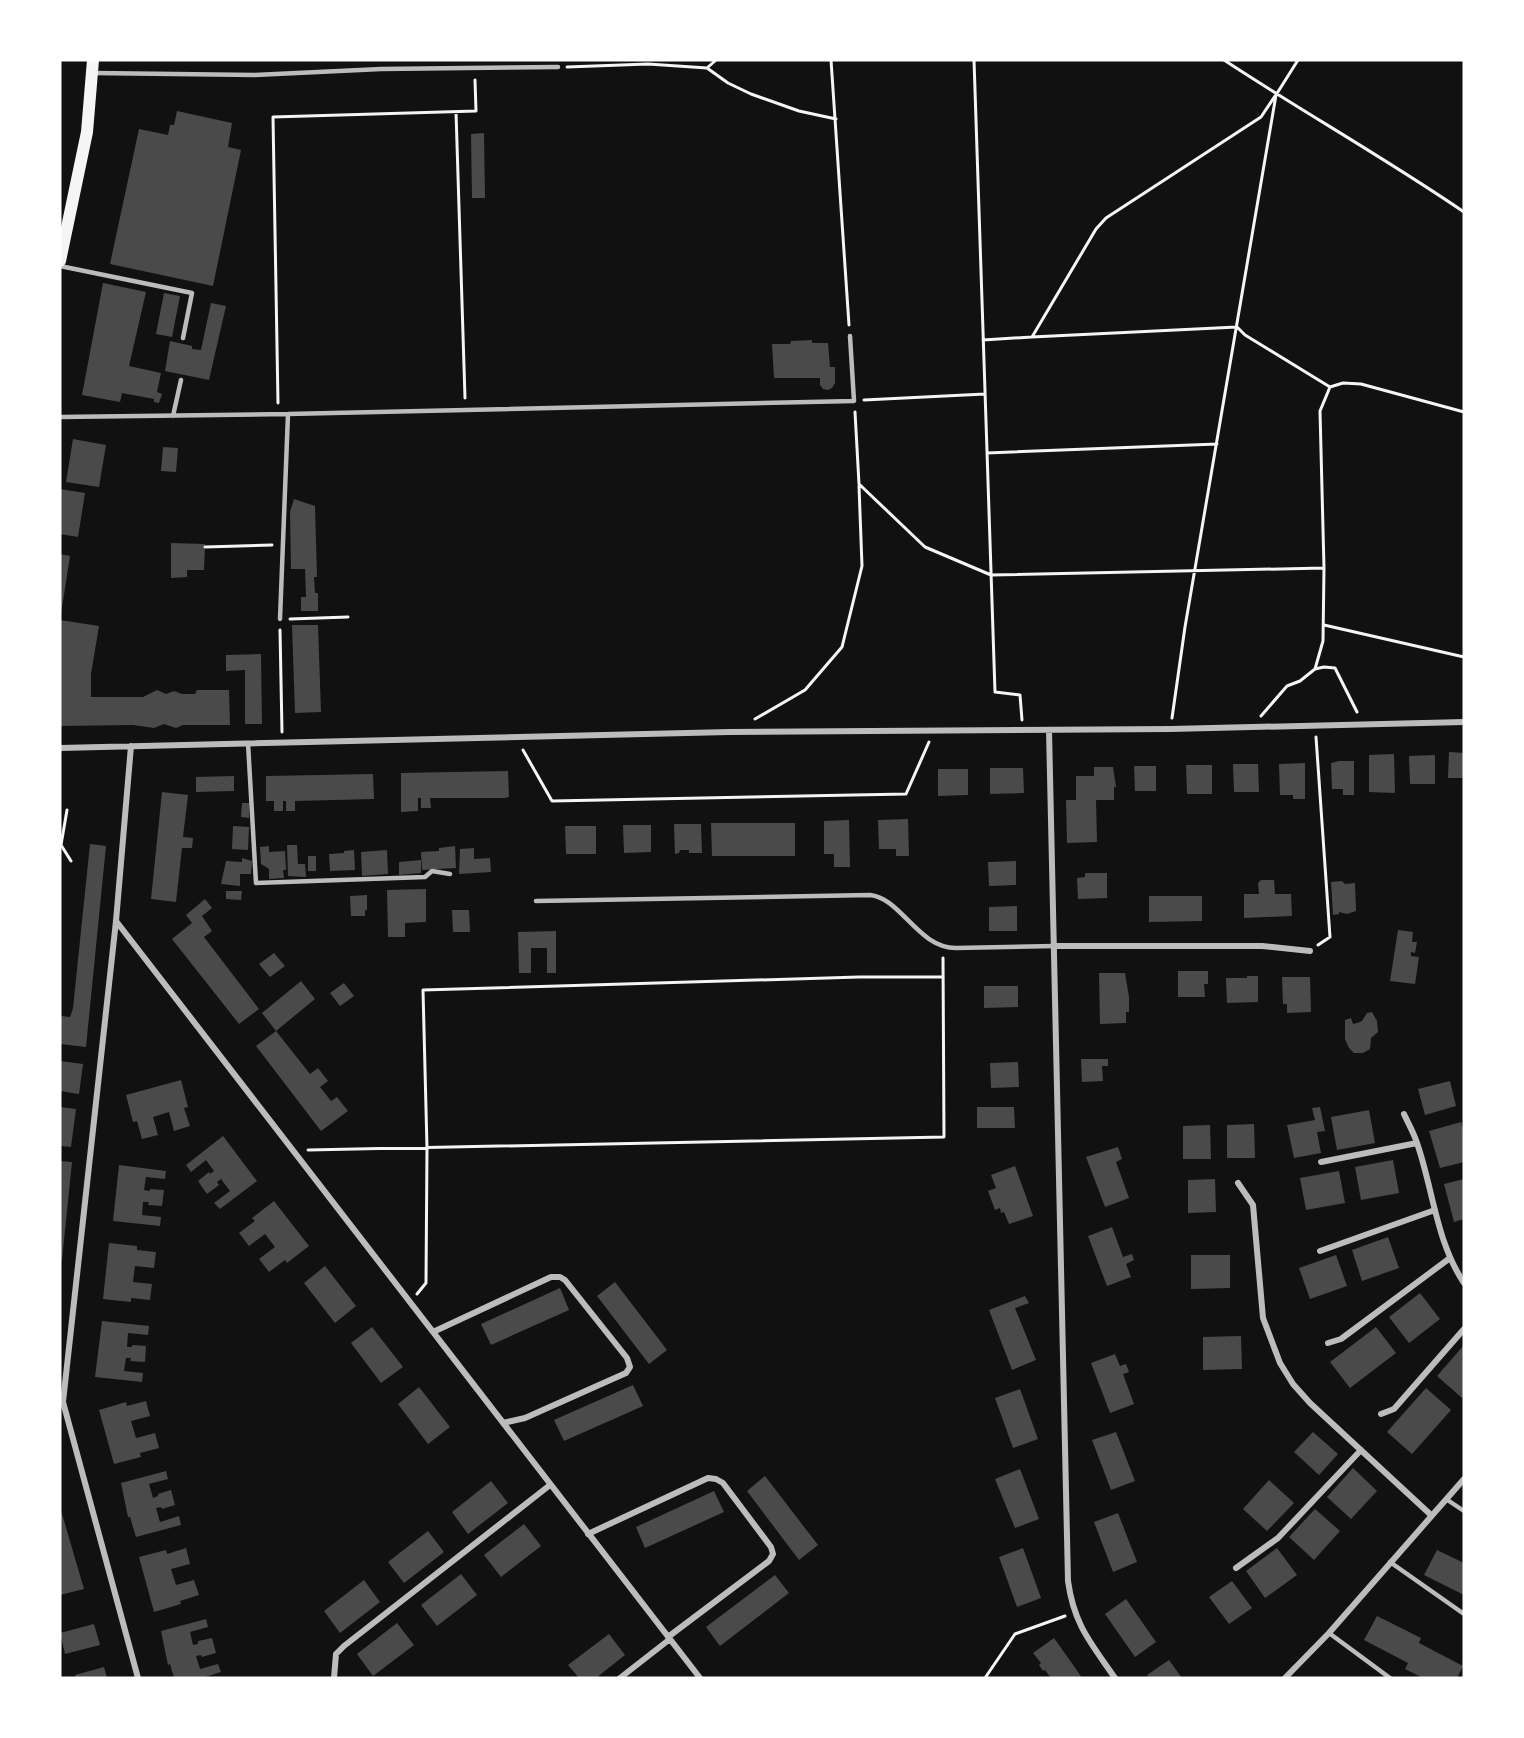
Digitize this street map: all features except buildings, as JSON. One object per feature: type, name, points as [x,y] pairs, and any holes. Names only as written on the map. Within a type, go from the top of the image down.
[{"type":"main road","points":[[60,261],[87,132],[93,60]]},
{"type":"street","points":[[60,748],[729,732],[1171,729],[1464,722]]},
{"type":"street","points":[[1049,730],[1068,1581],[1075,1612],[1082,1629],[1115,1678]]},
{"type":"street","points":[[131,746],[116,921],[62,1376],[63,1402],[138,1678]]},
{"type":"street","points":[[116,921],[700,1678]]},
{"type":"street","points":[[1055,946],[1262,946],[1310,951]]},
{"type":"street","points":[[1404,1114],[1417,1143],[1450,1258],[1464,1283]]},
{"type":"street","points":[[1321,1162],[1417,1143]]},
{"type":"street","points":[[1238,1183],[1253,1205],[1263,1318],[1280,1363],[1293,1384],[1310,1403],[1431,1515]]},
{"type":"street","points":[[1320,1251],[1435,1210]]},
{"type":"street","points":[[1328,1342],[1341,1339],[1450,1258]]},
{"type":"street","points":[[433,1332],[551,1276],[560,1277],[565,1280],[627,1358],[630,1367],[626,1373],[525,1418],[503,1423]]},
{"type":"street","points":[[1382,1414],[1394,1409],[1464,1329]]},
{"type":"street","points":[[1236,1568],[1278,1538],[1361,1450]]},
{"type":"street","points":[[588,1534],[708,1478],[717,1479],[723,1484],[771,1547],[773,1554],[770,1561],[620,1678]]},
{"type":"street","points":[[1285,1678],[1329,1633],[1464,1479]]},
{"type":"street","points":[[333,1678],[336,1654],[344,1646],[550,1485]]},
{"type":"lane","points":[[93,73],[255,75],[558,67]]},
{"type":"lane","points":[[60,266],[192,293],[183,338]]},
{"type":"lane","points":[[60,417],[854,401],[850,336]]},
{"type":"lane","points":[[173,416],[181,380]]},
{"type":"lane","points":[[280,619],[288,414]]},
{"type":"lane","points":[[248,743],[256,883],[425,877],[432,872],[450,874]]},
{"type":"lane","points":[[536,901],[879,896],[918,931],[944,947],[1055,946]]},
{"type":"lane","points":[[1446,1499],[1464,1511]]},
{"type":"lane","points":[[1390,1562],[1464,1614]]},
{"type":"lane","points":[[1329,1633],[1390,1678]]},
{"type":"path","points":[[573,60],[573,67]]},
{"type":"path","points":[[707,68],[716,60]]},
{"type":"path","points":[[831,60],[850,336]]},
{"type":"path","points":[[974,60],[995,692],[1020,695],[1021,709]]},
{"type":"path","points":[[1224,60],[1276,95],[1407,173],[1464,212]]},
{"type":"path","points":[[1032,338],[1091,237],[1106,218],[1260,117],[1267,110],[1298,60]]},
{"type":"path","points":[[558,67],[648,64],[707,68],[728,83],[751,94],[799,111],[836,119]]},
{"type":"path","points":[[278,414],[273,117],[476,111],[474,68]]},
{"type":"path","points":[[1171,729],[1195,571],[1276,95]]},
{"type":"path","points":[[456,112],[465,409]]},
{"type":"path","points":[[983,340],[1237,327],[1245,335],[1330,387]]},
{"type":"path","points":[[1314,669],[1323,641],[1324,625],[1320,411],[1330,387],[1342,383],[1361,384],[1464,412]]},
{"type":"path","points":[[729,732],[805,690],[842,646],[862,566],[854,401],[985,394]]},
{"type":"path","points":[[987,453],[1217,444]]},
{"type":"path","points":[[859,484],[925,547],[991,575],[1324,568]]},
{"type":"path","points":[[205,547],[282,545]]},
{"type":"path","points":[[280,619],[348,617]]},
{"type":"path","points":[[1324,625],[1464,657]]},
{"type":"path","points":[[280,643],[282,742]]},
{"type":"path","points":[[1253,726],[1287,686],[1300,681],[1314,669],[1324,667],[1335,668],[1363,724]]},
{"type":"path","points":[[1310,951],[1330,937],[1316,726]]},
{"type":"path","points":[[516,737],[552,801],[906,794],[933,732]]},
{"type":"path","points":[[67,810],[61,845],[71,861]]},
{"type":"path","points":[[294,1151],[944,1137],[944,947]]},
{"type":"path","points":[[411,1302],[426,1283],[427,1148],[423,990],[859,977],[943,977]]},
{"type":"path","points":[[985,1678],[1016,1634],[1075,1612]]}]
